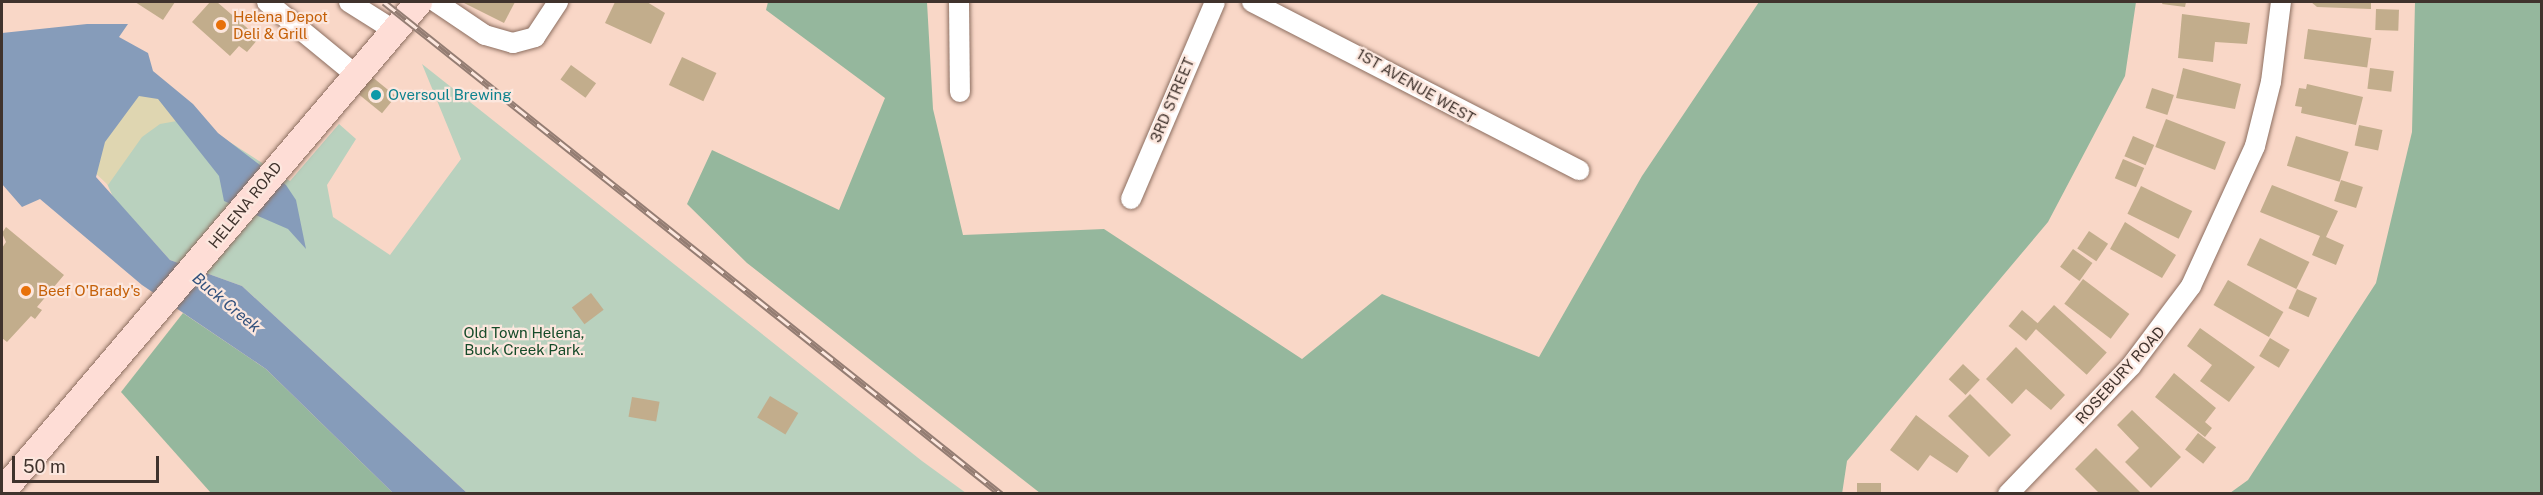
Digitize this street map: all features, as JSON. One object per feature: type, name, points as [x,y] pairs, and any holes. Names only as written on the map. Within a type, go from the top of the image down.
[{"type":"main road","name":"HELENA ROAD","points":[[2,491],[418,2]]},
{"type":"street","points":[[267,2],[356,75]]},
{"type":"street","points":[[349,2],[395,31]]},
{"type":"street","points":[[436,2],[485,35],[525,42],[543,28],[558,2]]},
{"type":"street","points":[[959,2],[960,92]]},
{"type":"street","name":"3RD STREET","points":[[1131,199],[1215,2]]},
{"type":"street","name":"1ST AVENUE WEST","points":[[1252,2],[1579,170]]},
{"type":"street","name":"ROSEBURY ROAD","points":[[2008,494],[2132,366],[2191,286],[2254,146],[2271,82],[2281,2]]},
{"type":"green space","points":[[768,2],[927,2],[933,109],[963,235],[1104,229],[1302,359],[1382,294],[1539,357],[1642,176],[1759,2],[2136,2],[2125,76],[2048,222],[1847,461],[1842,494],[1040,493],[747,263],[687,204],[712,150],[839,210],[885,98],[766,10]]},
{"type":"green space","points":[[2415,2],[2541,2],[2541,493],[2230,493],[2248,480],[2376,283],[2412,132]]},
{"type":"green space","name":"Old Town Helena, Buck Creek Park.","points":[[422,64],[922,461],[966,493],[467,493],[242,286],[170,260],[113,197],[100,168],[157,95],[290,181],[339,124],[356,139],[327,185],[333,217],[390,255],[461,159]]},
{"type":"green space","points":[[183,313],[266,369],[393,493],[211,493],[121,392]]},
{"type":"sand","points":[[130,90],[164,96],[188,119],[160,124],[142,137],[108,185],[90,168]]},
{"type":"water","name":"Buck Creek","points":[[87,24],[128,24],[119,37],[148,53],[153,71],[193,104],[218,133],[286,185],[296,200],[306,249],[288,229],[224,201],[219,176],[158,99],[139,96],[105,142],[96,177],[170,260],[242,286],[467,493],[393,493],[266,369],[142,285],[40,199],[22,207],[2,184],[2,33]]},
{"type":"building","points":[[135,2],[175,2],[163,20]]},
{"type":"building","points":[[210,2],[217,2],[259,38],[247,52],[239,46],[230,56],[192,22]]},
{"type":"building","points":[[462,2],[515,2],[504,23]]},
{"type":"building","points":[[615,2],[647,2],[665,13],[651,44],[605,23]]},
{"type":"building","points":[[2163,2],[2186,2],[2185,7],[2162,4]]},
{"type":"building","points":[[2311,2],[2371,2],[2371,9],[2317,7]]},
{"type":"building","points":[[2376,9],[2399,10],[2398,31],[2375,30]]},
{"type":"building","points":[[2182,14],[2250,23],[2247,44],[2215,42],[2213,62],[2178,58]]},
{"type":"building","points":[[2308,29],[2371,38],[2367,68],[2304,59]]},
{"type":"building","points":[[682,57],[716,73],[703,101],[669,85]]},
{"type":"building","points":[[571,65],[596,83],[585,98],[560,80]]},
{"type":"building","points":[[2183,68],[2241,84],[2235,109],[2176,98]]},
{"type":"building","points":[[2370,68],[2394,71],[2391,92],[2367,89]]},
{"type":"building","name":"Oversoul Brewing","points":[[371,76],[396,96],[382,113],[357,93]]},
{"type":"building","points":[[2307,84],[2363,97],[2356,125],[2301,113],[2302,107],[2295,106],[2299,88],[2306,89]]},
{"type":"building","points":[[2152,88],[2174,95],[2167,115],[2146,108]]},
{"type":"building","points":[[2166,119],[2226,142],[2215,170],[2155,147]]},
{"type":"building","points":[[2359,125],[2382,130],[2378,151],[2355,146]]},
{"type":"building","points":[[2133,136],[2154,145],[2146,165],[2124,156]]},
{"type":"building","points":[[2296,136],[2349,152],[2340,182],[2287,166]]},
{"type":"building","points":[[2123,159],[2144,168],[2136,187],[2115,178]]},
{"type":"building","points":[[2341,180],[2363,187],[2356,208],[2334,201]]},
{"type":"building","points":[[2272,185],[2338,211],[2326,237],[2344,245],[2336,265],[2312,255],[2320,236],[2260,212]]},
{"type":"building","points":[[2141,186],[2192,211],[2179,239],[2127,214]]},
{"type":"building","points":[[2125,222],[2176,255],[2162,278],[2110,249]]},
{"type":"building","name":"Beef O'Brady's","points":[[6,227],[64,275],[37,307],[42,310],[35,319],[31,316],[7,342],[2,338],[2,248],[6,242],[2,233]]},
{"type":"building","points":[[2089,231],[2108,244],[2096,261],[2077,248]]},
{"type":"building","points":[[2260,238],[2309,262],[2296,289],[2247,265]]},
{"type":"building","points":[[2073,249],[2092,263],[2079,281],[2060,267]]},
{"type":"building","points":[[2083,279],[2129,314],[2111,339],[2064,304]]},
{"type":"building","points":[[2228,280],[2283,312],[2269,337],[2214,305]]},
{"type":"building","points":[[2297,289],[2317,298],[2309,317],[2288,308]]},
{"type":"building","points":[[591,293],[604,310],[584,324],[572,307]]},
{"type":"building","points":[[2054,305],[2107,353],[2087,375],[2034,327]]},
{"type":"building","points":[[2022,310],[2040,325],[2026,341],[2009,326]]},
{"type":"building","points":[[2200,328],[2255,367],[2229,402],[2200,381],[2212,365],[2187,346]]},
{"type":"building","points":[[2270,338],[2290,350],[2279,368],[2259,356]]},
{"type":"building","points":[[2016,347],[2065,395],[2051,410],[2026,389],[2012,404],[1986,379]]},
{"type":"building","points":[[1963,364],[1980,380],[1965,395],[1949,379]]},
{"type":"building","points":[[2174,373],[2216,408],[2205,422],[2212,428],[2205,437],[2155,397]]},
{"type":"building","points":[[1970,394],[2011,435],[1989,457],[1948,416]]},
{"type":"building","points":[[770,396],[798,413],[785,434],[757,417]]},
{"type":"building","points":[[632,397],[660,402],[656,422],[629,417]]},
{"type":"building","points":[[2132,410],[2181,457],[2151,488],[2125,462],[2139,448],[2117,425]]},
{"type":"building","points":[[1916,415],[1969,456],[1957,473],[1930,455],[1918,471],[1890,450]]},
{"type":"building","points":[[2198,433],[2216,447],[2203,464],[2185,450]]},
{"type":"building","points":[[2096,448],[2142,494],[2100,494],[2075,469]]},
{"type":"building","points":[[1857,483],[1881,483],[1881,494],[1857,494]]},
{"type":"railway","points":[[384,2],[1001,494]]},
{"type":"place","name":"Helena Depot Deli & Grill","points":[[221,25]]},
{"type":"place","name":"Oversoul Brewing","points":[[376,95]]},
{"type":"place","name":"Beef O'Brady's","points":[[26,291]]}]
